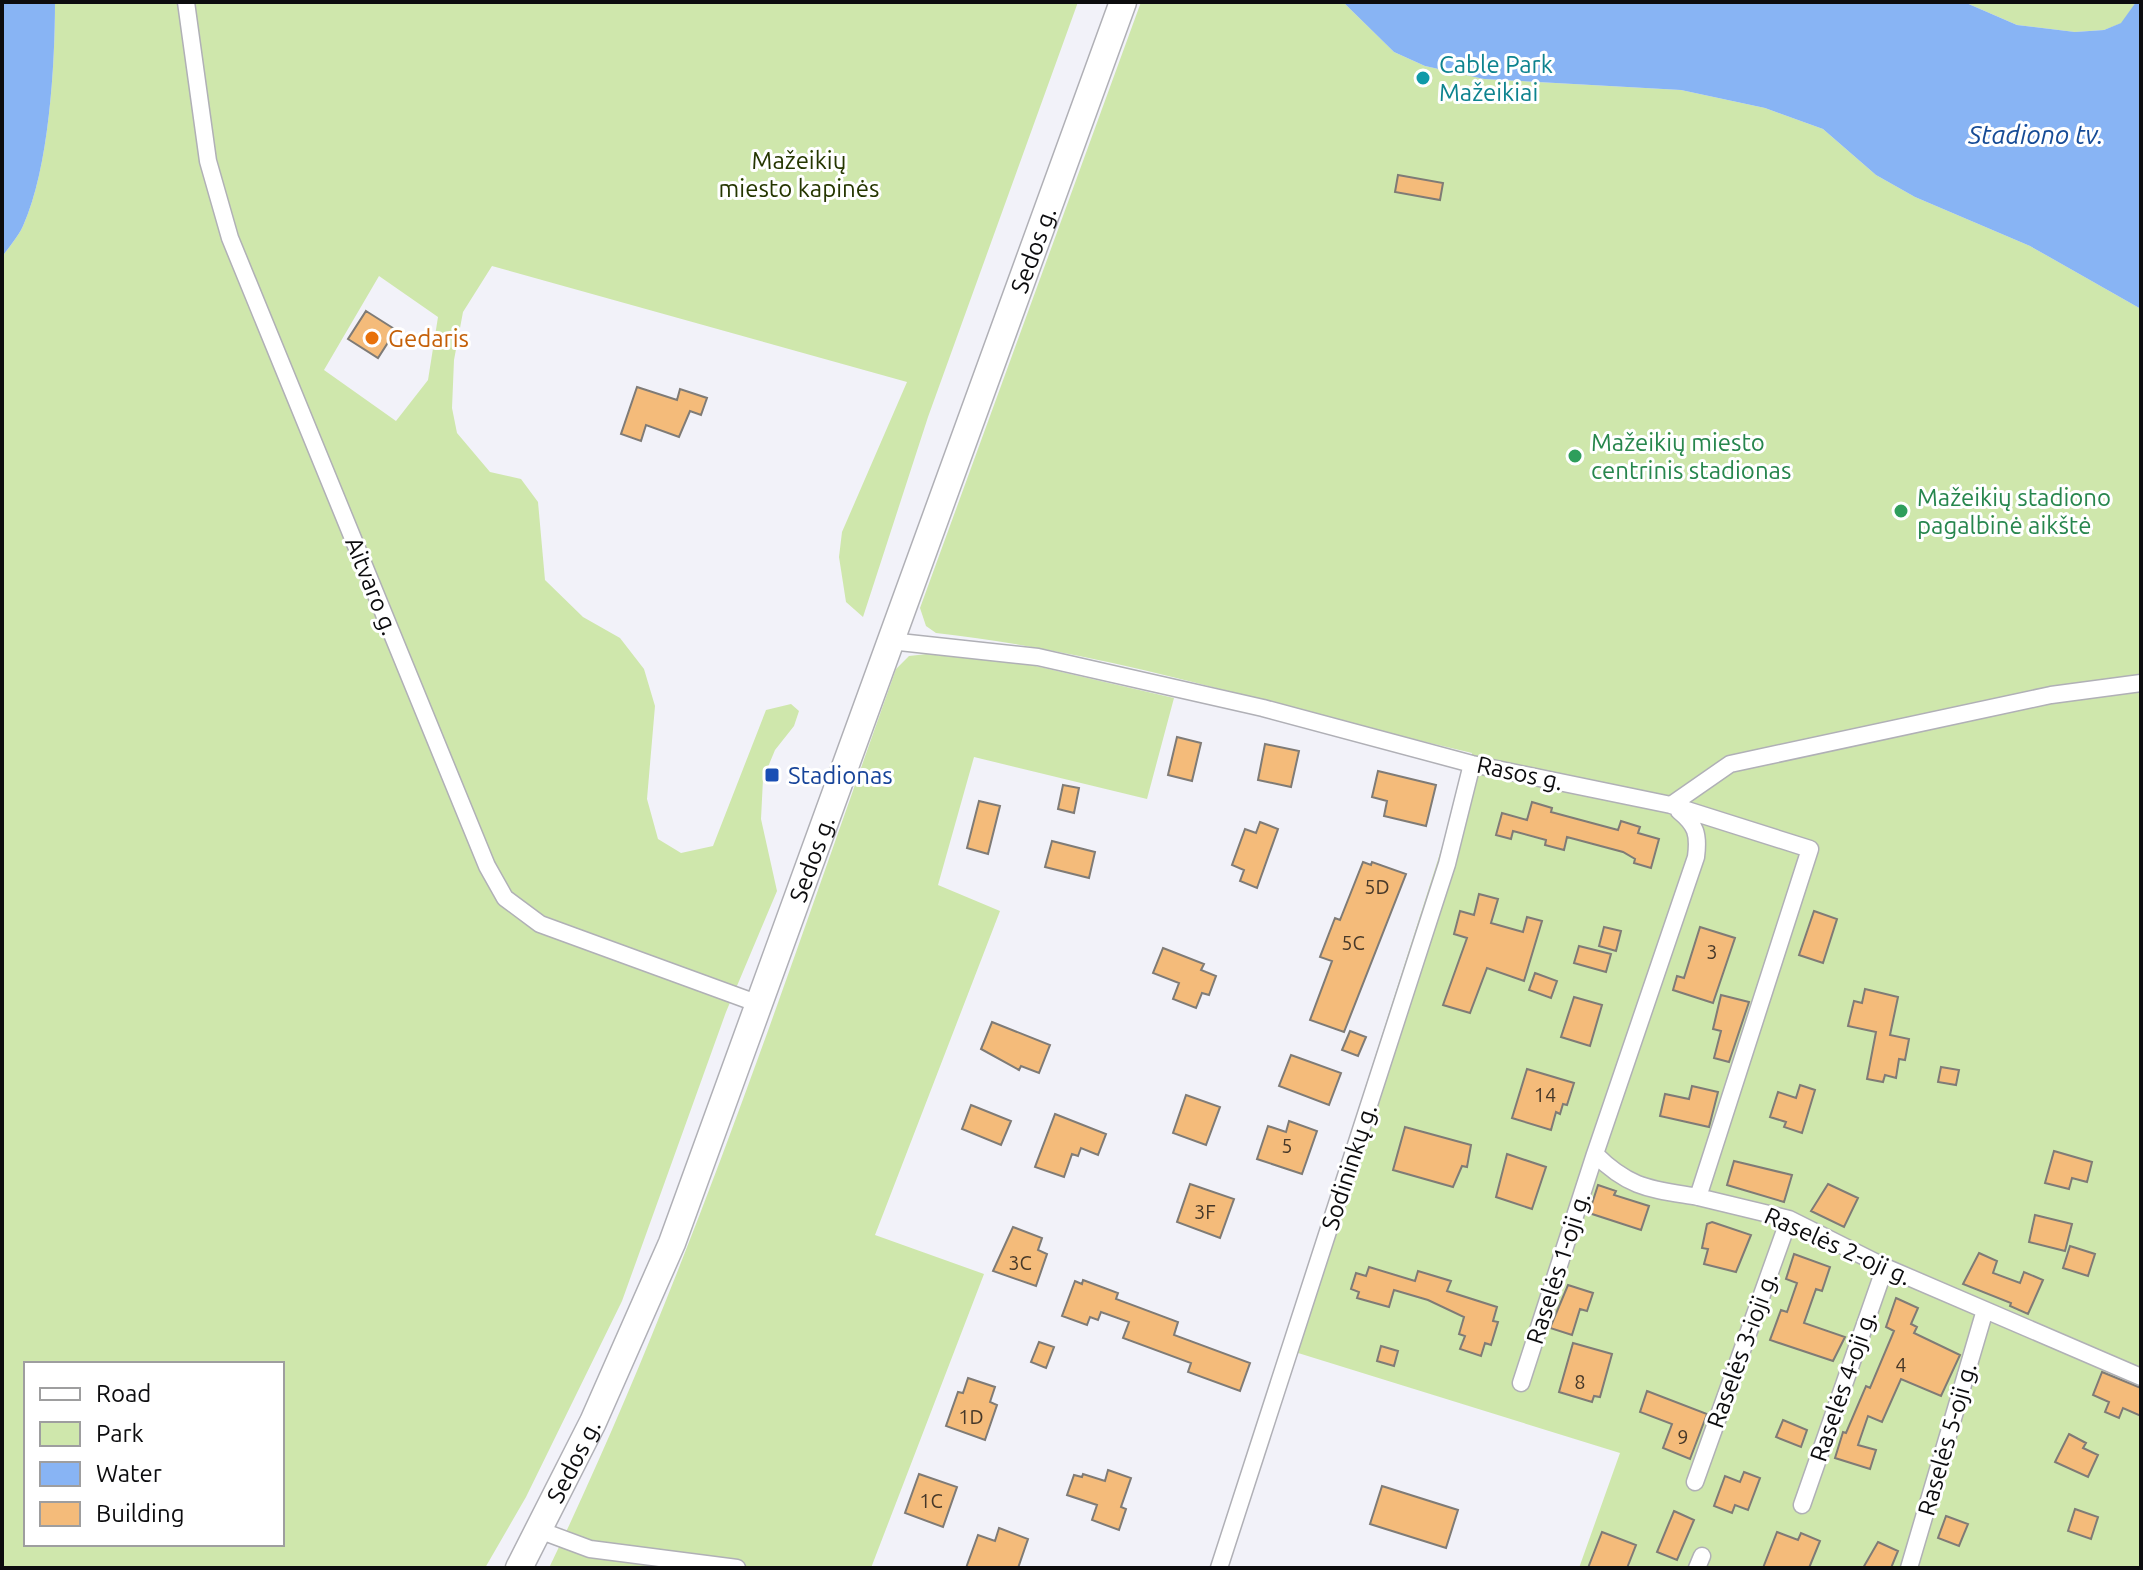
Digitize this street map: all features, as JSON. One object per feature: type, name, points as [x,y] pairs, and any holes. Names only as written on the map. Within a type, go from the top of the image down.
[{"type":"main road","name":"Sedos g.","points":[[519,1568],[638,1326],[759,1004],[1123,2]]},
{"type":"street","name":"Aitvaro g.","points":[[186,2],[208,161],[230,238],[487,866],[505,898],[540,924],[759,1004]]},
{"type":"street","name":"Rasos g.","points":[[890,641],[1038,657],[1263,708],[1472,764],[1671,805],[1810,849],[1698,1197]]},
{"type":"street","points":[[1671,805],[1730,764],[2051,695],[2141,683]]},
{"type":"street","name":"Sodininkų g.","points":[[1219,1568],[1447,864],[1472,764]]},
{"type":"street","name":"Raselės 1-oji g.","points":[[1521,1383],[1696,857],[1698,838],[1694,824],[1671,805]]},
{"type":"street","name":"Raselės 2-oji g.","points":[[1595,1154],[1617,1176],[1637,1185],[1789,1219],[1885,1267],[2141,1377]]},
{"type":"street","name":"Raselės 3-ioji g.","points":[[1695,1482],[1789,1219]]},
{"type":"street","name":"Raselės 4-oji g.","points":[[1802,1505],[1885,1267]]},
{"type":"street","name":"Raselės 5-oji g.","points":[[1909,1568],[1985,1310]]},
{"type":"street","points":[[539,1530],[590,1549],[737,1568]]},
{"type":"green space","name":"Mažeikių miesto kapinės","points":[[55,2],[1078,2],[928,417],[863,617],[846,602],[839,557],[842,532],[907,382],[492,266],[463,312],[454,360],[452,408],[457,433],[490,472],[521,479],[538,502],[545,580],[583,617],[620,638],[644,669],[655,706],[647,799],[658,839],[681,853],[713,846],[766,710],[791,704],[799,711],[794,726],[775,750],[763,779],[761,819],[777,891],[726,1012],[622,1301],[526,1497],[485,1568],[2,1568],[2,257],[23,226],[32,203],[45,147],[52,86]],"holes":[[[379,276],[438,317],[428,380],[396,421],[324,370]]]},
{"type":"green space","points":[[1141,2],[1343,2],[1394,52],[1425,66],[1484,79],[1681,90],[1765,108],[1823,129],[1876,175],[1915,197],[2030,246],[2141,309],[2141,1568],[1579,1568],[1620,1453],[1282,1348],[1472,753],[1072,654],[936,633],[926,626],[920,608]]},
{"type":"green space","points":[[1964,2],[2136,2],[2122,23],[2104,30],[2075,32],[2017,25]]},
{"type":"green space","points":[[927,654],[1027,664],[1174,698],[1147,799],[974,757],[938,885],[1000,911],[875,1235],[984,1274],[871,1568],[549,1568],[647,1348],[691,1236],[896,669],[909,656]]},
{"type":"water","points":[[2,2],[55,2],[52,86],[39,176],[23,226],[2,257]]},
{"type":"water","name":"Stadiono tv.","points":[[1343,2],[1964,2],[2017,25],[2075,32],[2104,30],[2121,23],[2136,2],[2141,2],[2141,309],[2030,246],[1915,197],[1876,175],[1823,129],[1765,108],[1681,90],[1484,79],[1425,66],[1394,52]]},
{"type":"building","points":[[1398,175],[1443,183],[1440,200],[1395,192]]},
{"type":"building","points":[[366,311],[396,330],[378,358],[348,339]]},
{"type":"building","points":[[637,387],[677,400],[680,389],[707,398],[701,415],[690,411],[679,437],[646,425],[641,441],[621,434]]},
{"type":"building","points":[[1177,737],[1201,743],[1192,781],[1168,775]]},
{"type":"building","points":[[1265,744],[1299,751],[1291,787],[1258,780]]},
{"type":"building","points":[[1378,771],[1436,785],[1426,826],[1384,816],[1387,801],[1372,797]]},
{"type":"building","points":[[1063,785],[1079,788],[1074,813],[1058,809]]},
{"type":"building","points":[[979,801],[1000,806],[988,854],[967,848]]},
{"type":"building","points":[[1532,802],[1552,808],[1551,812],[1618,830],[1621,821],[1640,827],[1638,833],[1659,839],[1651,868],[1634,863],[1635,859],[1623,852],[1567,837],[1564,850],[1545,845],[1546,840],[1513,831],[1511,839],[1496,835],[1502,813],[1527,820]]},
{"type":"building","points":[[1260,822],[1278,829],[1257,888],[1240,881],[1244,870],[1232,865],[1245,829],[1256,833]]},
{"type":"building","points":[[1052,841],[1095,852],[1089,878],[1045,867]]},
{"type":"building","points":[[1363,862],[1371,865],[1372,862],[1406,874],[1344,1032],[1310,1020],[1332,961],[1320,957],[1335,918],[1340,920]]},
{"type":"building","points":[[1479,894],[1498,899],[1491,923],[1523,932],[1527,917],[1542,921],[1524,981],[1487,968],[1470,1013],[1443,1005],[1467,938],[1454,934],[1460,911],[1474,915]]},
{"type":"building","points":[[1814,911],[1837,919],[1823,963],[1799,955]]},
{"type":"building","points":[[1604,927],[1621,931],[1616,951],[1599,946]]},
{"type":"building","points":[[1700,927],[1735,938],[1713,1003],[1673,990],[1677,976],[1684,978]]},
{"type":"building","points":[[1579,946],[1611,954],[1606,972],[1574,963]]},
{"type":"building","points":[[1163,948],[1204,964],[1201,970],[1216,976],[1209,995],[1202,993],[1196,1008],[1173,999],[1179,983],[1153,973]]},
{"type":"building","points":[[1535,973],[1557,981],[1551,998],[1529,990]]},
{"type":"building","points":[[1865,989],[1898,997],[1890,1035],[1909,1039],[1905,1060],[1899,1059],[1896,1078],[1885,1075],[1883,1082],[1867,1079],[1876,1032],[1848,1026],[1854,1001],[1862,1003]]},
{"type":"building","points":[[1721,995],[1749,1002],[1729,1062],[1714,1058],[1721,1031],[1713,1029]]},
{"type":"building","points":[[1574,997],[1602,1005],[1590,1046],[1561,1037]]},
{"type":"building","points":[[992,1022],[1050,1045],[1039,1073],[1021,1066],[1019,1070],[981,1049]]},
{"type":"building","points":[[1350,1031],[1366,1037],[1358,1056],[1342,1050]]},
{"type":"building","points":[[1291,1055],[1341,1073],[1329,1105],[1279,1086]]},
{"type":"building","points":[[1941,1067],[1959,1070],[1956,1085],[1938,1082]]},
{"type":"building","points":[[1527,1069],[1574,1083],[1567,1105],[1563,1104],[1560,1114],[1556,1112],[1551,1130],[1512,1118]]},
{"type":"building","points":[[1800,1085],[1815,1090],[1802,1133],[1784,1127],[1786,1122],[1770,1117],[1778,1092],[1796,1098]]},
{"type":"building","points":[[1692,1086],[1718,1092],[1709,1127],[1660,1116],[1665,1094],[1689,1099]]},
{"type":"building","points":[[1186,1095],[1220,1107],[1206,1145],[1173,1133]]},
{"type":"building","points":[[971,1105],[1011,1121],[1001,1145],[962,1129]]},
{"type":"building","points":[[1055,1114],[1106,1134],[1098,1155],[1081,1148],[1078,1156],[1072,1154],[1064,1177],[1035,1167]]},
{"type":"building","points":[[1289,1121],[1317,1131],[1302,1174],[1257,1159],[1268,1126],[1286,1132]]},
{"type":"building","points":[[1405,1127],[1471,1145],[1467,1167],[1462,1166],[1453,1187],[1393,1170]]},
{"type":"building","points":[[2054,1151],[2092,1162],[2087,1182],[2072,1178],[2069,1189],[2045,1183]]},
{"type":"building","points":[[1507,1154],[1546,1167],[1532,1209],[1496,1197]]},
{"type":"building","points":[[1734,1161],[1792,1175],[1784,1202],[1727,1185]]},
{"type":"building","points":[[1190,1184],[1234,1199],[1220,1238],[1177,1222]]},
{"type":"building","points":[[1828,1184],[1858,1198],[1844,1227],[1811,1211]]},
{"type":"building","points":[[1598,1185],[1616,1191],[1614,1195],[1649,1206],[1641,1230],[1589,1213]]},
{"type":"building","points":[[2035,1215],[2072,1224],[2065,1251],[2029,1242]]},
{"type":"building","points":[[1712,1222],[1751,1235],[1736,1272],[1704,1264],[1708,1249],[1702,1248],[1707,1224]]},
{"type":"building","points":[[1013,1227],[1042,1238],[1038,1250],[1047,1254],[1036,1286],[993,1271]]},
{"type":"building","points":[[2070,1246],[2095,1254],[2088,1276],[2063,1268]]},
{"type":"building","points":[[1979,1253],[1997,1261],[1993,1273],[2020,1283],[2024,1272],[2043,1280],[2028,1314],[2010,1306],[2011,1303],[1963,1284]]},
{"type":"building","points":[[1794,1254],[1830,1267],[1822,1291],[1816,1289],[1804,1323],[1845,1337],[1833,1361],[1770,1340],[1781,1310],[1787,1312],[1797,1283],[1786,1279]]},
{"type":"building","points":[[1369,1267],[1415,1281],[1418,1271],[1451,1281],[1447,1291],[1497,1307],[1493,1321],[1498,1322],[1491,1345],[1485,1343],[1481,1356],[1460,1349],[1465,1336],[1459,1334],[1464,1317],[1428,1300],[1394,1290],[1389,1307],[1357,1298],[1359,1292],[1351,1289],[1356,1273],[1366,1276]]},
{"type":"building","points":[[1083,1280],[1118,1293],[1116,1299],[1178,1322],[1174,1335],[1250,1363],[1240,1391],[1188,1372],[1191,1363],[1123,1338],[1129,1322],[1101,1312],[1098,1320],[1090,1317],[1087,1325],[1062,1316],[1075,1281],[1082,1284]]},
{"type":"building","points":[[1568,1285],[1593,1293],[1587,1311],[1580,1309],[1572,1335],[1550,1328]]},
{"type":"building","points":[[1896,1298],[1918,1308],[1911,1324],[1917,1327],[1914,1333],[1960,1355],[1941,1396],[1901,1379],[1882,1422],[1868,1416],[1858,1445],[1876,1450],[1870,1469],[1835,1458],[1843,1432],[1846,1433],[1866,1386],[1870,1388],[1894,1331],[1886,1327]]},
{"type":"building","points":[[1039,1342],[1054,1347],[1046,1368],[1031,1362]]},
{"type":"building","points":[[1573,1343],[1612,1354],[1600,1397],[1594,1396],[1592,1402],[1559,1392]]},
{"type":"building","points":[[1381,1346],[1398,1351],[1394,1366],[1377,1361]]},
{"type":"building","points":[[2102,1372],[2141,1388],[2141,1416],[2123,1408],[2119,1418],[2105,1412],[2109,1402],[2093,1395]]},
{"type":"building","points":[[968,1378],[995,1387],[990,1402],[997,1405],[985,1440],[946,1426],[958,1392],[963,1393]]},
{"type":"building","points":[[1647,1391],[1707,1414],[1690,1459],[1663,1448],[1672,1424],[1640,1412]]},
{"type":"building","points":[[1783,1420],[1807,1430],[1801,1447],[1776,1437]]},
{"type":"building","points":[[2069,1434],[2086,1443],[2083,1448],[2098,1455],[2088,1477],[2055,1462]]},
{"type":"building","points":[[1108,1470],[1131,1478],[1121,1507],[1126,1509],[1119,1530],[1092,1520],[1097,1505],[1067,1495],[1074,1475],[1082,1477],[1083,1474],[1105,1481]]},
{"type":"building","points":[[1744,1472],[1760,1478],[1748,1510],[1735,1505],[1732,1513],[1714,1506],[1725,1476],[1740,1482]]},
{"type":"building","points":[[919,1474],[957,1487],[943,1527],[905,1513]]},
{"type":"building","points":[[1382,1486],[1458,1510],[1446,1548],[1370,1524]]},
{"type":"building","points":[[2075,1509],[2098,1517],[2091,1539],[2068,1531]]},
{"type":"building","points":[[1674,1511],[1694,1520],[1677,1560],[1657,1552]]},
{"type":"building","points":[[1946,1516],[1968,1524],[1959,1546],[1938,1538]]},
{"type":"building","points":[[999,1528],[1028,1539],[1018,1568],[966,1568],[978,1535],[995,1541]]},
{"type":"building","points":[[1602,1532],[1636,1545],[1627,1568],[1588,1568]]},
{"type":"building","points":[[1777,1532],[1798,1540],[1801,1533],[1820,1541],[1809,1568],[1763,1568]]},
{"type":"building","points":[[1878,1542],[1898,1551],[1891,1568],[1863,1568]]},
{"type":"place","name":"Cable Park Mažeikiai","points":[[1423,78]]},
{"type":"place","name":"Gedaris","points":[[372,338]]},
{"type":"place","name":"Mažeikių miesto centrinis stadionas","points":[[1575,456]]},
{"type":"place","name":"Mažeikių stadiono pagalbinė aikštė","points":[[1901,511]]},
{"type":"place","name":"Stadionas","points":[[772,775]]}]
